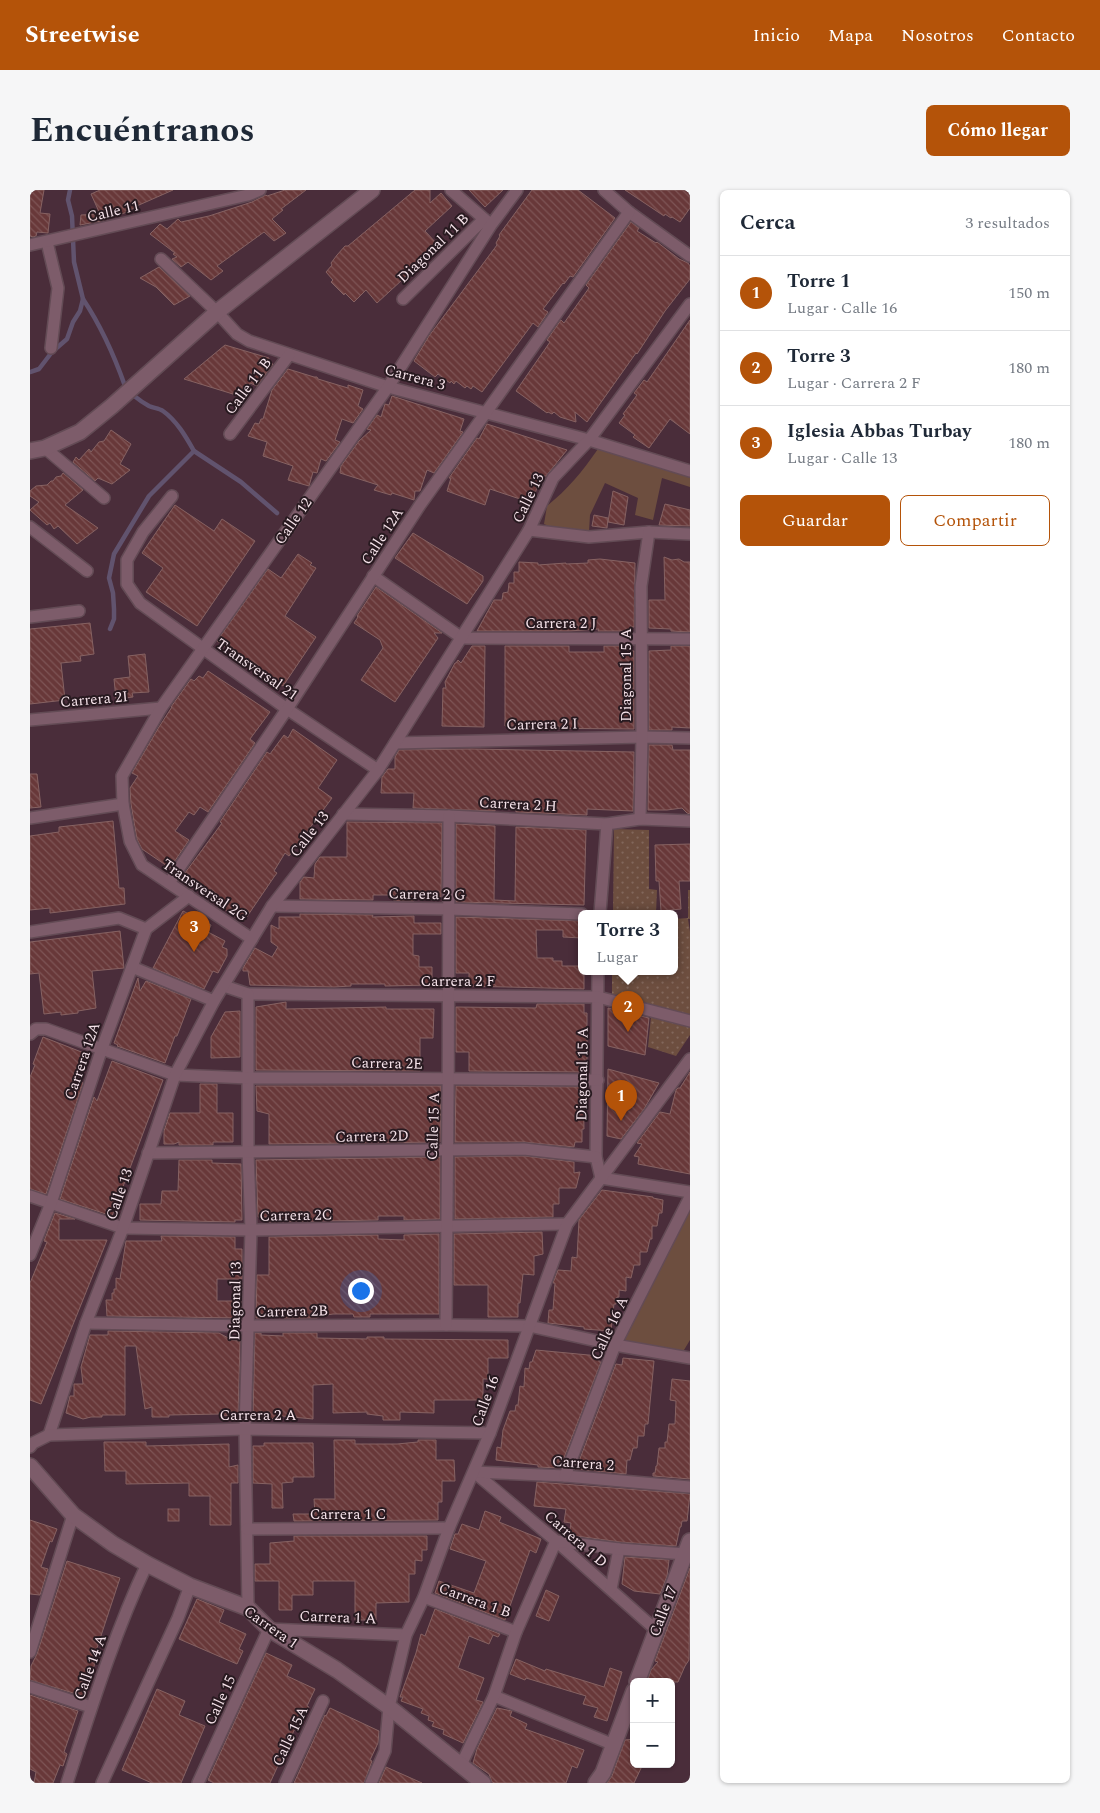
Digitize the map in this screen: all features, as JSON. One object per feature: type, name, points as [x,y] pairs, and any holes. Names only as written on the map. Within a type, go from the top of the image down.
[{"type":"main road","points":[[30,451],[45,448],[80,432],[112,406],[216,312],[372,190]]},
{"type":"main road","name":"Carrera 1","points":[[30,1466],[73,1515],[112,1544],[190,1586],[248,1608],[269,1630],[337,1670],[389,1708],[483,1783]]},
{"type":"main road","name":"Calle 17","points":[[638,1678],[687,1548]]},
{"type":"main road","points":[[596,1783],[614,1746],[630,1702]]},
{"type":"street","name":"Calle 11","points":[[30,245],[248,195],[260,190]]},
{"type":"street","points":[[451,190],[488,222]]},
{"type":"street","name":"Calle 12","points":[[142,865],[130,841],[123,804],[122,776],[161,708],[388,387],[488,222],[517,190]]},
{"type":"street","points":[[604,190],[629,212],[689,253]]},
{"type":"street","name":"Calle 12A","points":[[169,883],[287,709],[420,505],[629,212]]},
{"type":"street","name":"Diagonal 11 B","points":[[403,299],[488,222]]},
{"type":"street","points":[[47,242],[58,288],[51,348]]},
{"type":"street","name":"Carrera 3","points":[[161,259],[237,334],[249,341],[388,387],[589,440],[690,471]]},
{"type":"street","name":"Calle 13","points":[[49,1435],[86,1323],[123,1228],[175,1075],[214,1001],[272,906],[378,770],[529,530],[553,478],[589,440],[690,304]]},
{"type":"street","name":"Calle 11 B","points":[[230,434],[289,355]]},
{"type":"street","points":[[45,448],[104,498]]},
{"type":"street","name":"Transversal 21","points":[[172,496],[143,532],[128,560],[127,584],[140,603],[287,709],[378,770]]},
{"type":"street","points":[[529,530],[589,537],[649,532],[690,534]]},
{"type":"street","name":"Diagonal 15 A","points":[[640,819],[642,737],[641,586],[649,532]]},
{"type":"street","points":[[33,534],[87,571]]},
{"type":"street","points":[[373,576],[462,638]]},
{"type":"street","points":[[30,617],[79,611]]},
{"type":"street","name":"Carrera 2 J","points":[[462,638],[690,639]]},
{"type":"street","name":"Carrera 2I","points":[[30,720],[161,708]]},
{"type":"street","name":"Carrera 2 I","points":[[395,743],[642,737],[690,738]]},
{"type":"street","points":[[30,818],[123,804]]},
{"type":"street","name":"Carrera 2 H","points":[[343,814],[449,816],[607,824],[640,819],[690,821]]},
{"type":"street","name":"Calle 15 A","points":[[446,1325],[446,1150],[449,1079],[449,816]]},
{"type":"street","points":[[600,910],[607,824]]},
{"type":"street","name":"Transversal 2G","points":[[142,865],[252,939]]},
{"type":"street","points":[[30,932],[119,918],[146,929],[189,896]]},
{"type":"street","name":"Carrera 2 G","points":[[272,906],[449,909],[578,914]]},
{"type":"street","name":"Carrera 12A","points":[[30,1255],[51,1202],[102,1048],[146,929]]},
{"type":"street","points":[[132,967],[214,1001]]},
{"type":"street","name":"Diagonal 15 A","points":[[598,975],[596,1157],[601,1178]]},
{"type":"street","name":"Carrera 2 F","points":[[224,986],[248,994],[598,997],[690,1020]]},
{"type":"street","name":"Diagonal 13","points":[[248,994],[248,1153],[251,1230],[245,1428],[248,1608]]},
{"type":"street","points":[[33,1032],[46,1029],[102,1048]]},
{"type":"street","name":"Carrera 2E","points":[[102,1048],[175,1075],[249,1078],[598,1080]]},
{"type":"street","name":"Calle 16","points":[[371,1783],[386,1751],[389,1708],[406,1635],[424,1598],[449,1528],[490,1433],[567,1224],[690,1059]]},
{"type":"street","name":"Carrera 2D","points":[[148,1154],[524,1149],[596,1157]]},
{"type":"street","points":[[601,1178],[690,1192]]},
{"type":"street","name":"Carrera 2C","points":[[30,1196],[123,1228],[251,1230],[567,1224]]},
{"type":"street","name":"Calle 16 A","points":[[565,1476],[615,1345],[690,1197]]},
{"type":"street","name":"Carrera 2B","points":[[86,1323],[249,1326],[528,1326],[615,1345],[690,1358]]},
{"type":"street","name":"Carrera 2 A","points":[[31,1444],[49,1435],[245,1428],[490,1433]]},
{"type":"street","name":"Carrera 2","points":[[474,1472],[565,1476],[690,1487]]},
{"type":"street","name":"Carrera 1 D","points":[[474,1472],[556,1541],[656,1630]]},
{"type":"street","points":[[30,1652],[73,1515]]},
{"type":"street","name":"Carrera 1 C","points":[[247,1529],[449,1528]]},
{"type":"street","points":[[461,1765],[494,1696],[516,1632],[556,1541],[619,1549],[687,1548]]},
{"type":"street","points":[[611,1589],[619,1549]]},
{"type":"street","name":"Calle 14 A","points":[[67,1783],[91,1707],[132,1595],[147,1564]]},
{"type":"street","points":[[102,1783],[178,1618],[190,1586]]},
{"type":"street","name":"Carrera 1 B","points":[[424,1598],[516,1632]]},
{"type":"street","name":"Carrera 1 A","points":[[269,1630],[406,1635]]},
{"type":"street","name":"Calle 15","points":[[198,1783],[269,1630]]},
{"type":"street","points":[[30,1687],[91,1707]]},
{"type":"street","points":[[494,1696],[614,1746]]},
{"type":"street","name":"Calle 15A","points":[[285,1783],[323,1701]]},
{"type":"shaded area","points":[[598,449],[644,458],[690,474],[690,487],[662,478],[653,520],[635,515],[638,498],[605,483],[590,515],[589,532],[564,533],[544,524],[547,506],[574,480]]},
{"type":"shaded area","points":[[614,829],[649,830],[649,889],[657,890],[656,910],[613,910]]},
{"type":"shaded area","points":[[688,890],[690,890],[690,919],[688,919],[690,932],[690,1016],[612,998],[612,975],[678,975],[678,919],[688,918]]},
{"type":"shaded area","points":[[651,1017],[690,1026],[690,1035],[676,1056],[648,1047]]},
{"type":"shaded area","points":[[690,1200],[690,1340],[681,1355],[622,1341]]},
{"type":"building","points":[[30,190],[44,190],[40,213],[50,214],[48,233],[37,232],[36,236],[33,237],[30,236]]},
{"type":"building","points":[[100,190],[173,190],[127,212],[101,221],[80,225],[81,215],[100,214],[91,194]]},
{"type":"building","points":[[285,190],[306,190],[281,209],[283,210],[272,219],[286,233],[274,241],[264,232],[217,266],[223,271],[211,280],[188,262],[181,267],[172,259],[177,257],[173,254],[175,253],[150,234],[160,224],[167,229],[178,219],[181,222],[209,216]]},
{"type":"building","points":[[415,190],[430,190],[430,203],[441,193],[452,206],[425,231],[438,245],[426,257],[425,255],[377,303],[366,290],[354,302],[331,282],[333,280],[326,272],[345,246],[348,246]]},
{"type":"building","points":[[469,190],[503,190],[485,207]]},
{"type":"building","points":[[532,190],[578,190],[615,218],[573,277],[570,276],[563,283],[543,309],[548,312],[538,327],[533,323],[482,392],[473,386],[471,389],[467,386],[465,388],[456,381],[454,384],[451,381],[450,383],[438,374],[435,377],[414,361],[429,336],[497,245],[499,235]]},
{"type":"building","points":[[625,190],[690,190],[690,208],[680,222],[665,214],[664,216]]},
{"type":"building","points":[[631,222],[639,228],[637,231],[688,263],[690,266],[690,279],[665,311],[637,354],[587,422],[575,412],[576,422],[560,417],[554,412],[552,414],[547,413],[516,391],[550,342],[547,340],[561,320],[564,323],[589,288],[586,285]]},
{"type":"building","points":[[159,267],[190,296],[174,305],[156,287],[140,278]]},
{"type":"building","points":[[690,320],[690,434],[670,419],[649,448],[633,437],[635,435],[619,423],[625,415],[623,414],[637,395],[634,393],[644,380],[647,382]]},
{"type":"building","points":[[225,345],[269,358],[268,363],[273,364],[257,386],[250,383],[246,398],[184,379]]},
{"type":"building","points":[[288,369],[348,388],[348,385],[363,390],[358,406],[363,409],[353,423],[342,419],[335,440],[340,442],[326,461],[321,459],[317,473],[313,472],[309,486],[288,480],[293,466],[263,456],[267,442],[248,436],[255,423],[259,424],[261,419],[263,419],[272,390]]},
{"type":"building","points":[[392,396],[464,419],[460,431],[463,432],[434,473],[427,470],[420,491],[415,491],[414,500],[374,490],[378,485],[340,473],[341,466],[359,441],[371,430],[367,429],[377,415],[381,417],[385,404],[389,405]]},
{"type":"building","points":[[487,424],[567,450],[546,476],[543,476],[542,482],[539,481],[532,503],[490,489],[485,505],[447,491],[451,478],[449,478],[477,438],[479,439]]},
{"type":"building","points":[[111,430],[131,444],[120,464],[130,470],[112,484],[98,478],[95,481],[73,462],[76,457],[79,460],[89,449],[91,452],[99,442],[104,441]]},
{"type":"building","points":[[63,473],[83,490],[65,505],[98,528],[77,544],[58,526],[54,529],[50,523],[47,525],[30,510],[39,502],[30,496],[30,491],[36,486],[47,485]]},
{"type":"building","points":[[613,491],[628,497],[624,525],[608,522]]},
{"type":"building","points":[[665,504],[690,510],[690,526],[659,525]]},
{"type":"building","points":[[175,505],[214,531],[222,519],[255,541],[197,626],[146,592],[163,568],[142,553]]},
{"type":"building","points":[[594,515],[608,518],[607,528],[592,526]]},
{"type":"building","points":[[413,533],[483,576],[483,581],[467,604],[395,558]]},
{"type":"building","points":[[298,554],[316,568],[285,616],[316,637],[283,686],[217,641],[268,569],[281,578]]},
{"type":"building","points":[[664,557],[690,562],[690,632],[649,628],[649,600],[665,600]]},
{"type":"building","points":[[600,559],[635,563],[634,627],[632,627],[632,631],[598,631],[599,629],[569,631],[477,631],[494,600],[502,600],[503,593],[508,592],[509,583],[514,583],[514,572],[519,572],[519,562],[538,563],[538,565],[566,564],[588,563],[588,560]]},
{"type":"building","points":[[376,587],[442,633],[434,633],[438,638],[395,702],[361,680],[383,648],[380,640],[354,623]]},
{"type":"building","points":[[90,623],[94,654],[80,656],[81,661],[61,663],[65,700],[30,704],[30,629]]},
{"type":"building","points":[[472,646],[485,646],[484,727],[442,726],[443,688],[446,688],[445,682],[455,663],[458,660],[461,663]]},
{"type":"building","points":[[505,646],[569,646],[569,652],[604,652],[604,646],[632,646],[631,651],[634,651],[634,729],[505,726]]},
{"type":"building","points":[[671,646],[690,646],[690,728],[672,727],[672,730],[649,730],[649,651],[671,650]]},
{"type":"building","points":[[145,654],[149,692],[132,693],[133,697],[116,699],[114,679],[130,677],[128,656]]},
{"type":"building","points":[[208,671],[270,712],[250,739],[255,743],[208,812],[200,807],[194,815],[189,812],[175,831],[189,840],[170,868],[142,849],[137,839],[130,788],[138,776],[132,773],[171,707],[191,679],[194,681],[199,676],[203,678]]},
{"type":"building","points":[[293,729],[337,760],[318,788],[332,798],[289,856],[285,853],[274,871],[277,873],[244,921],[244,917],[239,920],[182,877],[222,823],[220,822],[267,752],[270,754],[284,735],[288,738]]},
{"type":"building","points":[[649,745],[672,745],[673,750],[690,750],[690,814],[682,808],[648,810]]},
{"type":"building","points":[[471,749],[634,752],[633,811],[587,809],[587,815],[516,812],[516,809],[495,809],[495,811],[413,808],[414,793],[381,793],[382,777],[388,769],[395,769],[395,757],[399,750]]},
{"type":"building","points":[[30,774],[37,774],[41,807],[30,808]]},
{"type":"building","points":[[113,821],[119,888],[124,888],[125,904],[50,913],[50,908],[30,910],[30,836],[59,832],[59,827]]},
{"type":"building","points":[[347,822],[442,823],[441,897],[415,896],[414,901],[394,901],[394,895],[373,895],[373,900],[300,899],[300,882],[304,877],[314,878],[315,864],[320,857],[347,857]]},
{"type":"building","points":[[456,824],[495,826],[494,900],[515,901],[516,827],[586,830],[584,905],[456,902]]},
{"type":"building","points":[[690,844],[690,881],[679,881],[681,909],[661,910],[659,881],[656,881],[655,845]]},
{"type":"building","points":[[183,911],[211,925],[208,932],[225,941],[222,947],[227,949],[227,956],[218,973],[213,971],[204,989],[153,968]]},
{"type":"building","points":[[300,914],[373,915],[372,917],[414,916],[414,923],[441,923],[441,934],[413,934],[413,955],[419,956],[419,967],[432,967],[432,985],[385,986],[385,984],[351,984],[351,986],[334,987],[250,985],[248,971],[243,971],[243,968],[255,948],[272,957],[278,947],[271,942],[271,925],[279,929],[279,917],[300,917]]},
{"type":"building","points":[[456,917],[578,921],[578,938],[563,937],[563,930],[536,930],[537,958],[553,958],[553,961],[562,961],[562,966],[578,966],[578,975],[584,975],[584,989],[469,986],[469,973],[456,973]]},
{"type":"building","points":[[120,931],[124,968],[92,971],[96,1008],[61,1015],[61,1012],[44,1014],[39,973],[30,974],[30,942]]},
{"type":"building","points":[[138,978],[140,991],[146,981],[191,999],[165,1063],[117,1046],[114,1043]]},
{"type":"building","points":[[286,1002],[286,1009],[386,1007],[386,1009],[434,1009],[433,1038],[420,1038],[420,1071],[256,1070],[256,1007]]},
{"type":"building","points":[[537,1004],[584,1004],[584,1013],[587,1013],[587,1067],[583,1067],[583,1072],[469,1071],[469,1052],[456,1052],[456,1007],[536,1008]]},
{"type":"building","points":[[608,1008],[649,1018],[645,1055],[608,1046]]},
{"type":"building","points":[[240,1011],[240,1057],[211,1058],[211,1037],[225,1012]]},
{"type":"building","points":[[43,1037],[84,1053],[74,1080],[83,1083],[46,1194],[30,1189],[30,1077]]},
{"type":"building","points":[[112,1061],[163,1080],[112,1216],[60,1199],[94,1097],[97,1101]]},
{"type":"building","points":[[608,1069],[659,1083],[644,1109],[621,1139],[607,1136]]},
{"type":"building","points":[[690,1072],[690,1174],[638,1164],[639,1157],[634,1156],[642,1144],[637,1143],[660,1112],[670,1114],[676,1090],[680,1088]]},
{"type":"building","points":[[200,1084],[217,1084],[217,1113],[233,1113],[233,1142],[213,1142],[213,1145],[179,1145],[179,1142],[164,1144],[164,1131],[170,1113],[200,1113]]},
{"type":"building","points":[[256,1086],[441,1086],[440,1142],[269,1144],[269,1114],[257,1111]]},
{"type":"building","points":[[456,1086],[583,1087],[584,1129],[582,1129],[582,1142],[575,1142],[574,1147],[524,1142],[455,1142]]},
{"type":"building","points":[[524,1156],[574,1162],[574,1173],[580,1172],[576,1188],[559,1188],[559,1204],[553,1204],[553,1217],[455,1219],[455,1157]]},
{"type":"building","points":[[440,1157],[440,1219],[404,1220],[404,1216],[378,1216],[378,1220],[269,1222],[269,1217],[258,1217],[256,1160]]},
{"type":"building","points":[[179,1160],[212,1160],[212,1163],[241,1164],[242,1220],[235,1220],[235,1222],[140,1220],[140,1204],[161,1204],[162,1191],[178,1191]]},
{"type":"building","points":[[602,1190],[663,1200],[662,1213],[659,1213],[657,1226],[652,1226],[652,1239],[650,1239],[647,1252],[640,1252],[640,1265],[634,1265],[631,1278],[626,1277],[626,1291],[619,1290],[619,1297],[617,1297],[616,1304],[614,1304],[611,1331],[548,1323],[549,1310],[553,1310],[555,1283],[553,1283],[558,1270],[571,1271],[572,1257],[577,1258],[579,1220]]},
{"type":"building","points":[[55,1213],[75,1219],[59,1219],[59,1240],[107,1240],[41,1404],[30,1400],[30,1283],[47,1242],[44,1241]]},
{"type":"building","points":[[542,1232],[543,1254],[534,1256],[534,1275],[523,1274],[520,1303],[518,1303],[518,1317],[488,1317],[488,1285],[454,1285],[454,1234]]},
{"type":"building","points":[[439,1234],[439,1314],[370,1314],[370,1317],[354,1317],[353,1314],[333,1314],[317,1318],[284,1318],[284,1314],[261,1314],[261,1318],[256,1318],[257,1275],[269,1275],[269,1237],[378,1235],[378,1239],[404,1240],[404,1235]]},
{"type":"building","points":[[161,1236],[235,1237],[235,1249],[242,1249],[242,1279],[217,1279],[217,1301],[241,1301],[241,1318],[107,1316],[106,1300],[112,1300],[112,1293],[116,1289],[116,1278],[120,1279],[126,1241],[162,1241]]},
{"type":"building","points":[[108,1331],[219,1333],[232,1340],[240,1341],[238,1416],[220,1414],[152,1417],[152,1407],[145,1409],[136,1346],[125,1346],[125,1415],[102,1415],[102,1417],[83,1419],[66,1413],[70,1396],[74,1396],[74,1384],[83,1384],[81,1367],[90,1335],[108,1335]]},
{"type":"building","points":[[255,1333],[283,1336],[283,1333],[317,1333],[317,1338],[367,1339],[367,1337],[384,1337],[384,1339],[508,1340],[508,1358],[488,1358],[488,1379],[483,1379],[483,1400],[434,1400],[434,1413],[400,1412],[400,1420],[383,1420],[383,1416],[367,1414],[367,1412],[333,1413],[333,1384],[313,1385],[313,1419],[282,1416],[282,1419],[266,1418],[266,1416],[253,1416]]},
{"type":"building","points":[[536,1350],[599,1356],[599,1362],[601,1362],[560,1468],[538,1467],[538,1465],[496,1460],[497,1447],[501,1448],[503,1430],[510,1411],[515,1411],[516,1405],[518,1405],[520,1386],[524,1387],[525,1368],[529,1369]]},
{"type":"building","points":[[623,1358],[654,1361],[648,1424],[645,1424],[644,1436],[638,1436],[637,1448],[633,1448],[630,1460],[627,1460],[626,1474],[576,1469],[616,1364],[622,1365]]},
{"type":"building","points":[[672,1379],[690,1381],[690,1479],[653,1476],[657,1466],[659,1448],[665,1448],[665,1442],[667,1442],[669,1424],[675,1424],[676,1401],[670,1400]]},
{"type":"building","points":[[334,1440],[355,1440],[355,1444],[397,1444],[418,1442],[418,1440],[436,1440],[436,1460],[454,1460],[455,1481],[442,1481],[442,1502],[438,1502],[438,1520],[294,1521],[293,1514],[315,1514],[314,1499],[335,1499]]},
{"type":"building","points":[[104,1442],[146,1442],[146,1446],[229,1444],[229,1467],[238,1465],[238,1483],[231,1483],[231,1525],[210,1525],[210,1496],[189,1496],[189,1483],[126,1484],[126,1471],[105,1471]]},
{"type":"building","points":[[264,1443],[313,1443],[314,1477],[293,1477],[293,1482],[282,1483],[283,1508],[272,1508],[272,1484],[253,1483],[253,1446],[264,1446]]},
{"type":"building","points":[[537,1482],[690,1494],[687,1521],[682,1521],[676,1546],[620,1542],[569,1535],[571,1523],[564,1522],[566,1509],[534,1506]]},
{"type":"building","points":[[168,1509],[179,1509],[179,1521],[168,1521]]},
{"type":"building","points":[[485,1511],[501,1517],[499,1522],[541,1539],[536,1553],[530,1550],[505,1620],[435,1593],[439,1581],[474,1593],[486,1561],[450,1549],[455,1534],[458,1534],[462,1524],[479,1530]]},
{"type":"building","points":[[30,1520],[57,1529],[52,1542],[50,1541],[41,1567],[48,1569],[40,1595],[30,1594]]},
{"type":"building","points":[[294,1536],[427,1536],[427,1550],[422,1550],[422,1561],[415,1560],[415,1574],[409,1574],[409,1602],[376,1603],[376,1620],[355,1620],[355,1581],[313,1581],[313,1595],[292,1595],[292,1610],[279,1610],[279,1581],[255,1581],[255,1564],[270,1564],[270,1543],[294,1541]]},
{"type":"building","points":[[625,1557],[669,1560],[667,1576],[660,1594],[634,1591],[622,1584]]},
{"type":"building","points":[[67,1561],[120,1578],[94,1657],[97,1658],[83,1696],[30,1680],[31,1666],[37,1654]]},
{"type":"building","points":[[690,1568],[689,1660],[678,1682],[675,1682],[675,1678],[648,1678],[651,1670],[658,1662],[655,1661]]},
{"type":"building","points":[[546,1590],[559,1596],[549,1621],[536,1616]]},
{"type":"building","points":[[197,1599],[224,1610],[219,1622],[246,1634],[239,1649],[243,1651],[237,1664],[179,1639]]},
{"type":"building","points":[[435,1609],[500,1634],[498,1637],[493,1635],[489,1644],[469,1636],[458,1668],[484,1678],[476,1700],[483,1702],[463,1743],[443,1734],[444,1730],[432,1726],[434,1722],[428,1720],[429,1716],[421,1713],[423,1709],[401,1701],[403,1697],[400,1697],[421,1634],[425,1636]]},
{"type":"building","points":[[266,1653],[292,1665],[287,1676],[315,1689],[307,1706],[309,1707],[299,1725],[297,1724],[270,1783],[214,1783],[208,1780]]},
{"type":"building","points":[[516,1659],[545,1671],[546,1669],[604,1687],[610,1668],[622,1672],[607,1721],[594,1717],[598,1708],[583,1704],[586,1696],[526,1678],[525,1680],[510,1674]]},
{"type":"building","points":[[157,1689],[185,1701],[179,1715],[205,1726],[181,1783],[152,1783],[122,1770]]},
{"type":"building","points":[[30,1695],[78,1711],[64,1752],[67,1754],[63,1766],[60,1765],[53,1783],[34,1783],[36,1772],[30,1769]]},
{"type":"building","points":[[330,1708],[379,1731],[378,1743],[370,1760],[372,1761],[364,1783],[294,1783],[325,1715]]},
{"type":"building","points":[[497,1708],[512,1711],[510,1716],[527,1724],[525,1729],[584,1750],[577,1768],[572,1766],[566,1783],[495,1783],[492,1782],[489,1774],[473,1763],[477,1749]]},
{"type":"building","points":[[630,1739],[630,1768],[641,1768],[634,1783],[607,1783],[612,1776],[625,1740]]},
{"type":"building","points":[[386,1767],[422,1783],[379,1783]]},
{"type":"waterway","points":[[30,372],[39,369],[52,352],[67,339],[73,322],[80,311],[83,299],[74,262],[72,216],[68,200],[70,190]]},
{"type":"waterway","points":[[83,299],[107,341],[125,386],[142,402],[168,415],[181,430],[194,451],[149,496],[114,554],[109,578],[113,593],[114,609],[114,619],[110,629]]},
{"type":"waterway","points":[[194,451],[241,482],[277,513]]},
{"type":"place","name":"Iglesia Abbas Turbay","points":[[194,952]]},
{"type":"place","name":"Torre 3","points":[[628,1032]]},
{"type":"place","name":"Torre 1","points":[[621,1121]]}]
